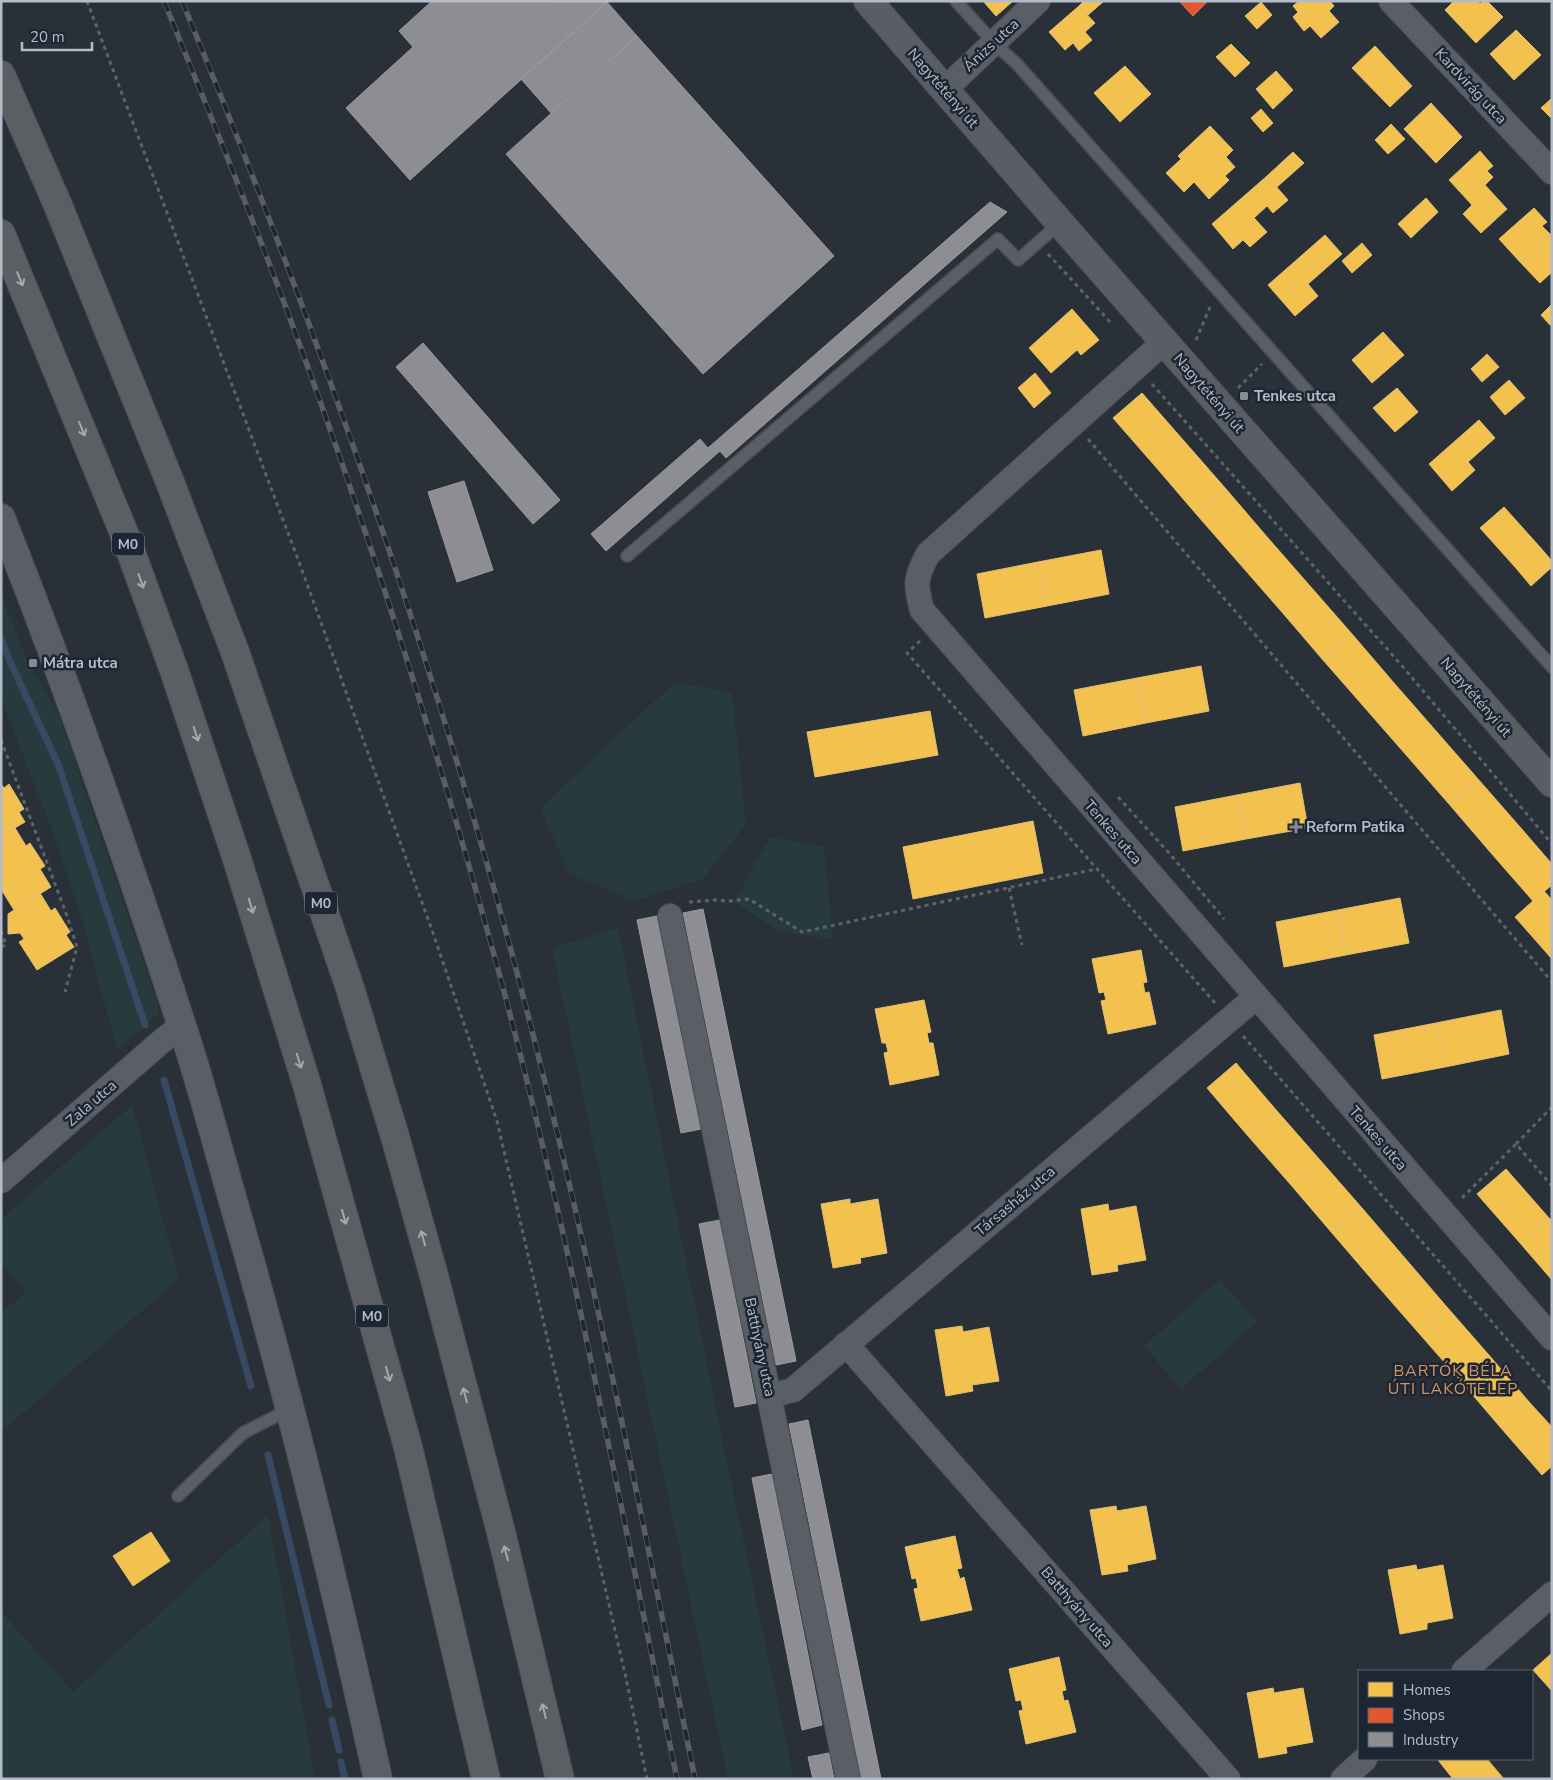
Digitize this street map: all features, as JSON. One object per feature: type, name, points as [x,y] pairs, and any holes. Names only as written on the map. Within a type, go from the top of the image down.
[{"type":"highway","name":"M0","points":[[1,76],[57,203],[164,467],[232,643],[350,988],[396,1140],[434,1276],[502,1536],[560,1779]]},
{"type":"highway","name":"M0","points":[[1,234],[124,533],[175,673],[231,842],[307,1085],[408,1447],[486,1779]]},
{"type":"main road","name":"Nagytétényi út","points":[[868,1],[1060,224],[1552,784]]},
{"type":"street","name":"Ánizs utca","points":[[945,89],[1038,1]]},
{"type":"street","name":"Kardvirág utca","points":[[1391,1],[1552,172]]},
{"type":"street","name":"Tenkes utca","points":[[1164,342],[928,554],[918,572],[917,591],[922,610],[1552,1338]]},
{"type":"street","points":[[1,518],[53,650],[103,790],[182,1026],[256,1282],[290,1408],[353,1665],[378,1779]]},
{"type":"street","name":"Batthyány utca","points":[[670,916],[848,1779]]},
{"type":"street","name":"Társasház utca","points":[[770,1396],[793,1390],[1256,997]]},
{"type":"street","name":"Zala utca","points":[[1,1180],[163,1040],[182,1026]]},
{"type":"street","name":"Batthyány utca","points":[[846,1344],[1228,1779]]},
{"type":"street","points":[[1465,1670],[1552,1594]]},
{"type":"street","points":[[1343,1779],[1364,1760]]},
{"type":"lane","points":[[956,1],[994,43],[1017,64],[1552,667]]},
{"type":"lane","points":[[627,556],[998,239],[1018,260],[1060,224]]},
{"type":"lane","points":[[178,1496],[243,1433],[290,1408]]},
{"type":"path","points":[[87,1],[302,570],[433,933],[497,1121],[647,1779]]},
{"type":"path","points":[[1038,243],[1115,327]]},
{"type":"path","points":[[1198,335],[1217,290]]},
{"type":"path","points":[[1238,389],[1273,353]]},
{"type":"path","points":[[1141,363],[1149,381],[1402,667],[1552,844]]},
{"type":"path","points":[[1087,437],[1552,982]]},
{"type":"path","points":[[1,740],[77,947],[65,992]]},
{"type":"path","points":[[1112,790],[1170,854],[1226,922]]},
{"type":"path","points":[[670,916],[668,906],[696,901],[749,899],[802,932],[1097,869]]},
{"type":"path","points":[[1009,888],[1022,945]]},
{"type":"path","points":[[1,931],[6,945],[1,946]]},
{"type":"path","points":[[1458,1202],[1552,1107]]},
{"type":"path","points":[[1516,1144],[1552,1186]]},
{"type":"green space","points":[[1,593],[25,655],[59,715],[158,1003],[159,1010],[157,1015],[117,1050],[84,926],[50,824],[1,699]]},
{"type":"green space","points":[[675,682],[732,693],[746,824],[703,879],[634,901],[569,873],[540,808]]},
{"type":"green space","points":[[770,837],[824,847],[833,939],[780,932],[734,902]]},
{"type":"green space","points":[[618,928],[727,1463],[794,1779],[728,1779],[552,948]]},
{"type":"green space","points":[[132,1105],[179,1279],[1,1432],[1,1313],[26,1292],[1,1263],[1,1219]]},
{"type":"green space","points":[[1220,1279],[1257,1322],[1181,1389],[1144,1346]]},
{"type":"green space","points":[[268,1515],[315,1779],[1,1779],[1,1611],[73,1692]]},
{"type":"building: Homes","points":[[983,1],[1013,1],[996,16]]},
{"type":"building: Homes","points":[[1084,1],[1104,1],[1088,15],[1079,6]]},
{"type":"building: Homes","points":[[1299,1],[1330,1],[1334,6],[1329,11],[1339,22],[1321,38],[1310,26],[1304,31],[1293,17],[1298,12],[1293,6]]},
{"type":"building: Homes","points":[[1454,1],[1478,1],[1480,4],[1483,1],[1487,1],[1503,17],[1476,43],[1445,10]]},
{"type":"building: Homes","points":[[1261,2],[1272,15],[1257,29],[1245,16]]},
{"type":"building: Homes","points":[[1079,6],[1095,23],[1085,32],[1092,40],[1079,51],[1073,43],[1065,50],[1049,32]]},
{"type":"building: Homes","points":[[1516,30],[1541,55],[1514,80],[1490,54]]},
{"type":"building: Homes","points":[[1231,44],[1250,63],[1235,77],[1216,57]]},
{"type":"building: Homes","points":[[1375,46],[1412,86],[1390,107],[1352,68]]},
{"type":"building: Homes","points":[[1125,66],[1151,94],[1120,122],[1094,93]]},
{"type":"building: Homes","points":[[1276,71],[1293,90],[1273,109],[1256,89]]},
{"type":"building: Homes","points":[[1552,98],[1552,119],[1541,108]]},
{"type":"building: Homes","points":[[1431,103],[1462,137],[1436,163],[1404,129]]},
{"type":"building: Homes","points":[[1261,109],[1273,123],[1263,132],[1251,118]]},
{"type":"building: Homes","points":[[1391,124],[1405,139],[1388,154],[1375,140]]},
{"type":"building: Homes","points":[[1210,126],[1233,150],[1226,157],[1235,167],[1225,176],[1229,180],[1209,199],[1194,182],[1184,192],[1166,173],[1181,159],[1178,156]]},
{"type":"building: Homes","points":[[1480,151],[1493,166],[1487,171],[1493,177],[1485,185],[1507,209],[1481,233],[1463,214],[1472,205],[1449,180]]},
{"type":"building: Homes","points":[[1293,152],[1304,163],[1277,187],[1267,176]]},
{"type":"building: Homes","points":[[1267,176],[1288,200],[1273,213],[1267,206],[1254,218],[1267,232],[1250,247],[1243,240],[1233,249],[1212,224]]},
{"type":"building: Homes","points":[[1426,198],[1438,212],[1411,238],[1398,224]]},
{"type":"building: Homes","points":[[1534,208],[1547,222],[1542,226],[1550,234],[1520,262],[1499,239]]},
{"type":"building: Homes","points":[[1550,234],[1552,236],[1552,272],[1540,283],[1520,262]]},
{"type":"building: Homes","points":[[1325,235],[1342,254],[1308,284],[1318,296],[1295,316],[1268,285]]},
{"type":"building: Homes","points":[[1362,243],[1372,255],[1352,273],[1342,261]]},
{"type":"building: Homes","points":[[1552,304],[1552,324],[1550,325],[1541,315]]},
{"type":"building: Homes","points":[[1072,309],[1099,340],[1081,355],[1077,350],[1051,373],[1029,348]]},
{"type":"building: Homes","points":[[1383,332],[1404,355],[1372,383],[1352,360]]},
{"type":"building: Homes","points":[[1487,354],[1499,367],[1482,382],[1471,369]]},
{"type":"building: Homes","points":[[1035,373],[1051,393],[1034,408],[1018,388]]},
{"type":"building: Homes","points":[[1509,380],[1525,398],[1505,415],[1490,397]]},
{"type":"building: Homes","points":[[1397,388],[1418,412],[1395,432],[1373,408]]},
{"type":"building: Homes","points":[[1142,393],[1184,441],[1155,466],[1113,418]]},
{"type":"building: Homes","points":[[1479,420],[1495,438],[1468,462],[1475,470],[1452,491],[1429,464]]},
{"type":"building: Homes","points":[[1184,441],[1226,489],[1197,515],[1155,466]]},
{"type":"building: Homes","points":[[1226,489],[1268,538],[1239,563],[1197,515]]},
{"type":"building: Homes","points":[[1504,507],[1539,546],[1515,567],[1480,528]]},
{"type":"building: Homes","points":[[1268,538],[1310,586],[1281,611],[1239,563]]},
{"type":"building: Homes","points":[[1539,546],[1552,561],[1552,567],[1531,586],[1515,567]]},
{"type":"building: Homes","points":[[1101,550],[1109,594],[1047,606],[1038,562]]},
{"type":"building: Homes","points":[[1038,562],[1047,606],[985,618],[977,574]]},
{"type":"building: Homes","points":[[1310,586],[1352,634],[1323,660],[1281,611]]},
{"type":"building: Homes","points":[[1352,634],[1394,683],[1365,708],[1323,660]]},
{"type":"building: Homes","points":[[1201,666],[1209,711],[1146,723],[1137,678]]},
{"type":"building: Homes","points":[[1137,678],[1146,723],[1083,736],[1074,690]]},
{"type":"building: Homes","points":[[1394,683],[1436,731],[1407,756],[1365,708]]},
{"type":"building: Homes","points":[[930,711],[938,755],[815,777],[807,732]]},
{"type":"building: Homes","points":[[1436,731],[1478,779],[1449,804],[1407,756]]},
{"type":"building: Homes","points":[[1478,779],[1520,827],[1491,853],[1449,804]]},
{"type":"building: Homes","points":[[1300,783],[1308,828],[1246,839],[1237,795]]},
{"type":"building: Homes","points":[[1,784],[4,788],[9,784],[24,809],[19,812],[25,822],[1,836]]},
{"type":"building: Homes","points":[[1237,795],[1246,839],[1183,851],[1175,807]]},
{"type":"building: Homes","points":[[1033,821],[1043,873],[913,899],[903,847]]},
{"type":"building: Homes","points":[[1520,827],[1552,864],[1552,885],[1533,901],[1491,853]]},
{"type":"building: Homes","points":[[15,828],[26,846],[30,843],[45,866],[40,869],[51,887],[14,910],[1,889],[1,881],[3,880],[1,878],[1,836]]},
{"type":"building: Homes","points":[[1544,891],[1552,900],[1552,959],[1515,917]]},
{"type":"building: Homes","points":[[40,893],[51,911],[55,908],[70,932],[66,935],[74,947],[37,970],[19,942],[24,939],[20,933],[8,934],[8,914]]},
{"type":"building: Homes","points":[[1400,898],[1409,943],[1346,955],[1338,910]]},
{"type":"building: Homes","points":[[1338,910],[1346,955],[1284,967],[1276,922]]},
{"type":"building: Homes","points":[[1141,950],[1147,982],[1143,983],[1145,993],[1149,992],[1156,1024],[1108,1034],[1101,1001],[1106,1000],[1104,992],[1099,993],[1092,959]]},
{"type":"building: Homes","points":[[924,1000],[931,1032],[927,1033],[929,1043],[933,1043],[939,1075],[890,1085],[884,1053],[888,1052],[886,1043],[882,1043],[875,1009]]},
{"type":"building: Homes","points":[[1501,1010],[1509,1054],[1445,1067],[1436,1023]]},
{"type":"building: Homes","points":[[1436,1023],[1445,1067],[1382,1079],[1374,1035]]},
{"type":"building: Homes","points":[[1236,1063],[1277,1111],[1248,1136],[1207,1088]]},
{"type":"building: Homes","points":[[1277,1111],[1320,1160],[1291,1185],[1248,1136]]},
{"type":"building: Homes","points":[[1320,1160],[1362,1208],[1332,1233],[1291,1185]]},
{"type":"building: Homes","points":[[1506,1169],[1549,1218],[1520,1243],[1477,1194]]},
{"type":"building: Homes","points":[[850,1199],[850,1204],[878,1199],[887,1253],[860,1258],[861,1263],[833,1268],[821,1204]]},
{"type":"building: Homes","points":[[1108,1204],[1109,1211],[1136,1206],[1146,1260],[1117,1265],[1118,1271],[1092,1275],[1081,1209]]},
{"type":"building: Homes","points":[[1362,1208],[1404,1257],[1375,1283],[1332,1233]]},
{"type":"building: Homes","points":[[1549,1218],[1552,1221],[1552,1280],[1520,1243]]},
{"type":"building: Homes","points":[[1404,1257],[1446,1306],[1417,1331],[1375,1283]]},
{"type":"building: Homes","points":[[1446,1306],[1488,1354],[1459,1379],[1417,1331]]},
{"type":"building: Homes","points":[[962,1326],[963,1332],[989,1327],[999,1381],[972,1385],[973,1391],[946,1396],[935,1330]]},
{"type":"building: Homes","points":[[1488,1354],[1530,1403],[1501,1428],[1459,1379]]},
{"type":"building: Homes","points":[[1530,1403],[1552,1427],[1552,1466],[1542,1475],[1501,1428]]},
{"type":"building: Homes","points":[[1116,1506],[1117,1511],[1146,1506],[1156,1559],[1127,1565],[1128,1571],[1102,1575],[1090,1510]]},
{"type":"building: Homes","points":[[151,1532],[170,1561],[133,1586],[113,1556]]},
{"type":"building: Homes","points":[[955,1536],[962,1568],[957,1569],[960,1579],[964,1577],[972,1610],[921,1621],[914,1589],[918,1588],[916,1578],[912,1579],[905,1547]]},
{"type":"building: Homes","points":[[1416,1565],[1417,1570],[1443,1565],[1453,1618],[1427,1623],[1427,1629],[1400,1634],[1388,1570]]},
{"type":"building: Homes","points":[[1552,1653],[1552,1691],[1533,1670]]},
{"type":"building: Homes","points":[[1059,1657],[1066,1690],[1062,1691],[1064,1701],[1068,1700],[1076,1732],[1026,1744],[1019,1711],[1023,1710],[1021,1700],[1016,1701],[1009,1669]]},
{"type":"building: Homes","points":[[1273,1688],[1274,1693],[1303,1688],[1313,1742],[1286,1747],[1287,1753],[1259,1758],[1247,1693]]},
{"type":"building: Homes","points":[[1438,1760],[1488,1760],[1504,1779],[1453,1779]]},
{"type":"building: Shops","points":[[1179,1],[1208,1],[1193,16]]},
{"type":"building: Industry","points":[[432,1],[607,2],[410,180],[346,108],[413,47],[399,31]]},
{"type":"building: Industry","points":[[607,2],[637,36],[551,113],[521,79]]},
{"type":"building: Industry","points":[[637,36],[834,256],[703,374],[506,154]]},
{"type":"building: Industry","points":[[990,202],[1007,212],[726,458],[720,451],[606,551],[591,534],[700,439],[708,448]]},
{"type":"building: Industry","points":[[423,343],[560,500],[533,524],[396,367]]},
{"type":"building: Industry","points":[[464,481],[493,570],[457,582],[428,492]]},
{"type":"building: Industry","points":[[703,909],[796,1361],[776,1365],[683,913]]},
{"type":"building: Industry","points":[[657,916],[701,1129],[681,1133],[637,920]]},
{"type":"building: Industry","points":[[720,1220],[756,1403],[735,1407],[699,1224]]},
{"type":"building: Industry","points":[[808,1420],[881,1779],[861,1779],[789,1424]]},
{"type":"building: Industry","points":[[772,1474],[822,1725],[802,1730],[752,1478]]},
{"type":"building: Industry","points":[[829,1753],[834,1779],[813,1779],[808,1757]]},
{"type":"waterway","points":[[1,639],[58,764],[145,1025]]},
{"type":"waterway","points":[[164,1080],[251,1386]]},
{"type":"waterway","points":[[268,1455],[329,1705]]},
{"type":"waterway","points":[[332,1720],[339,1750]]},
{"type":"waterway","points":[[341,1762],[345,1779]]},
{"type":"railway","points":[[164,1],[288,313],[346,475],[400,638],[475,886],[524,1069],[572,1271],[677,1779]]},
{"type":"railway","points":[[182,1],[277,239],[365,480],[406,601],[482,846],[516,969],[566,1171],[612,1373],[695,1779]]},
{"type":"place","name":"Tenkes utca","points":[[1244,396]]},
{"type":"place","name":"Mátra utca","points":[[33,663]]},
{"type":"place","name":"Reform Patika","points":[[1296,827]]},
{"type":"district","name":"BARTÓK BÉLA ÚTI LAKÓTELEP","points":[[1453,1379]]}]
